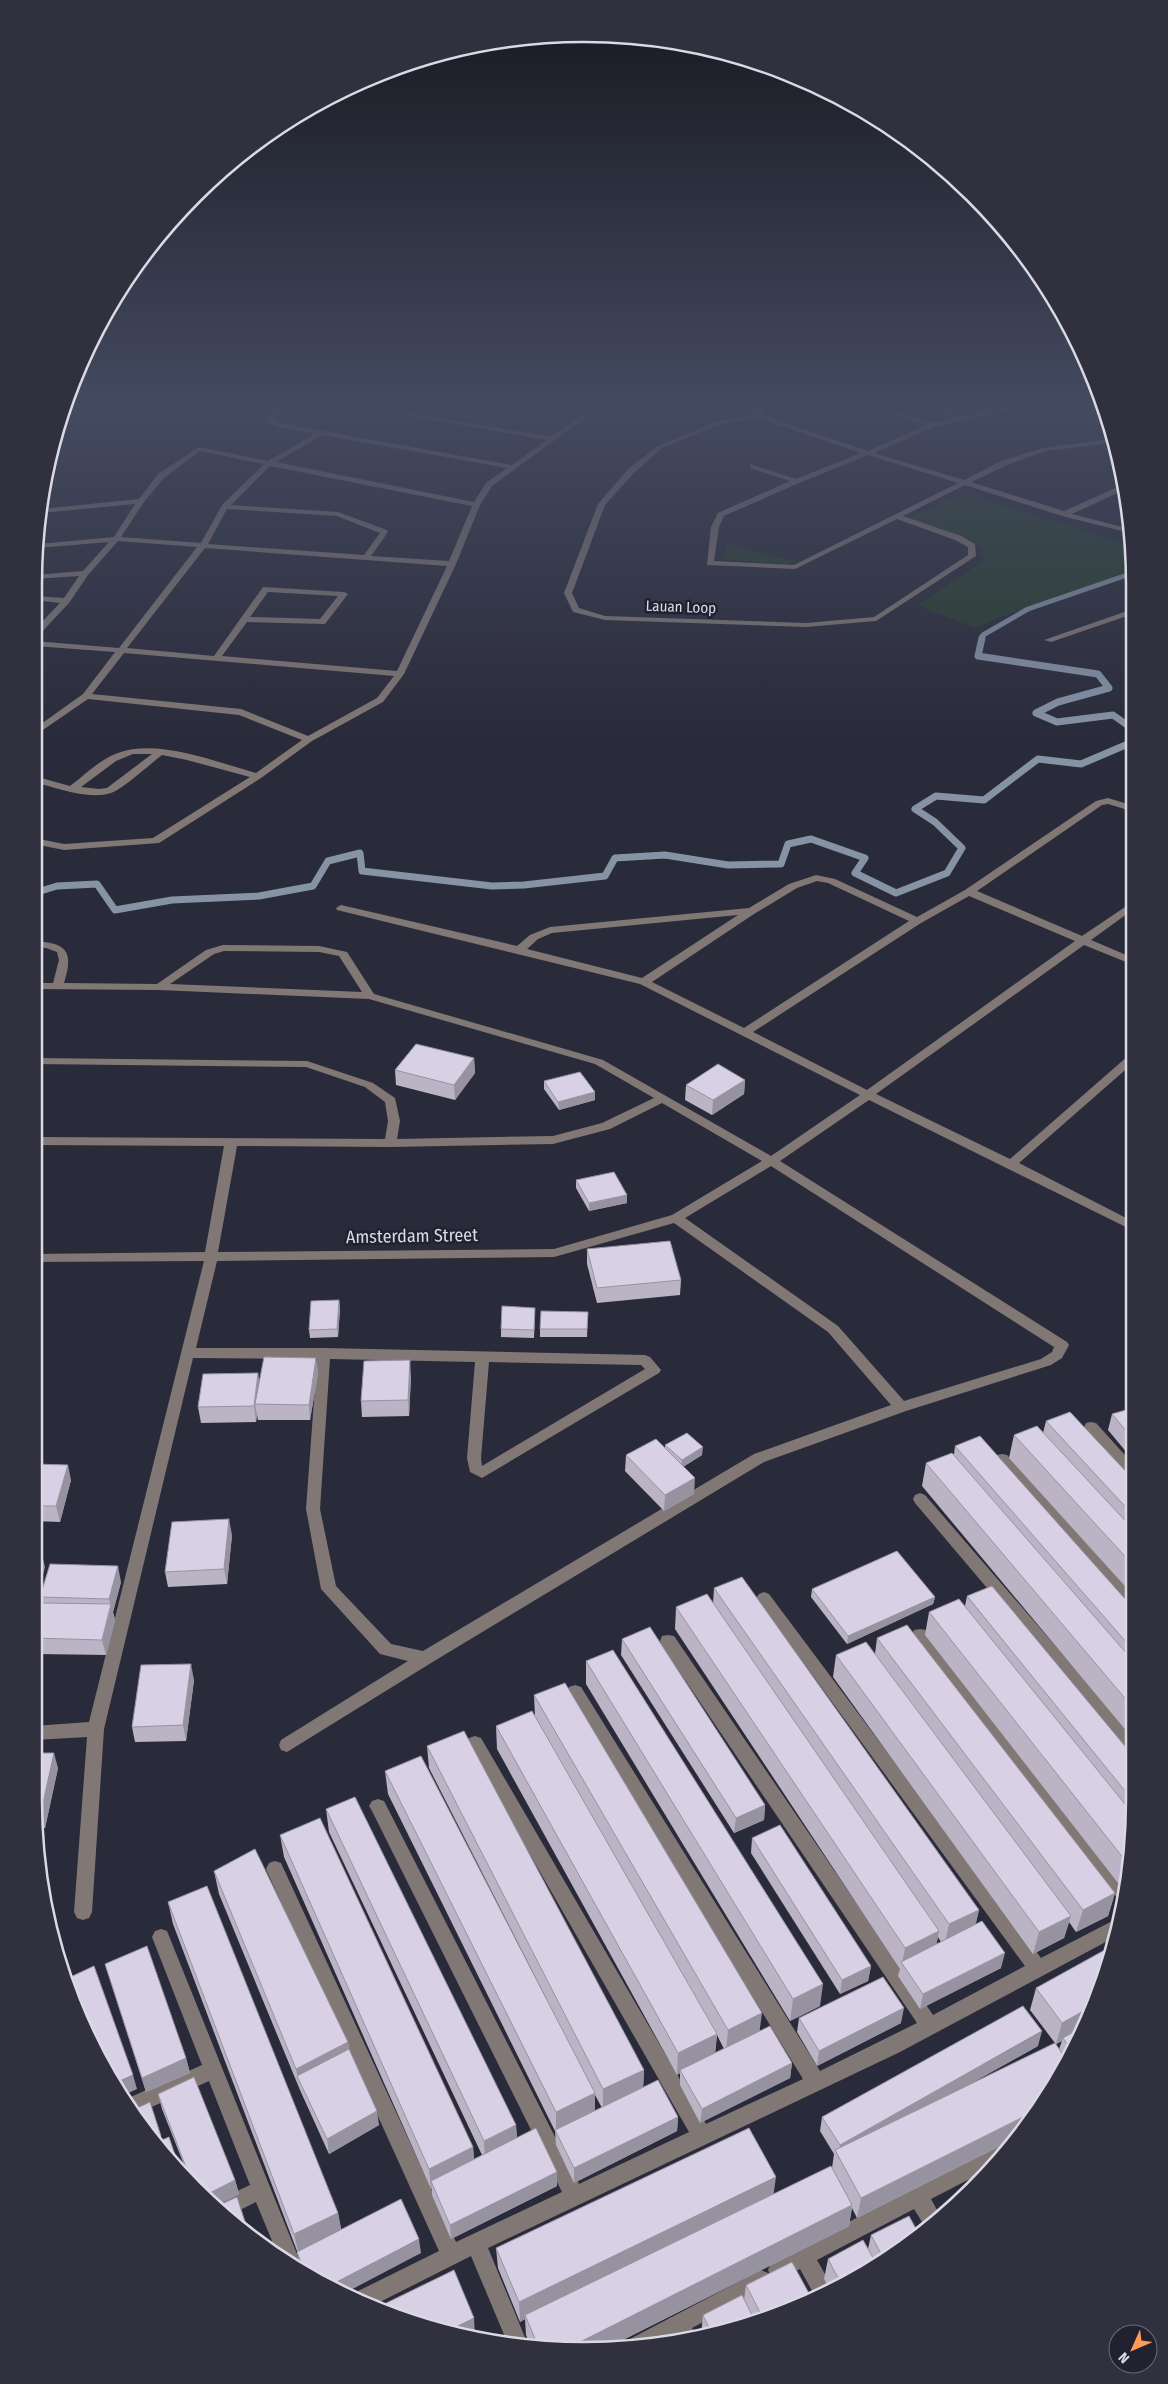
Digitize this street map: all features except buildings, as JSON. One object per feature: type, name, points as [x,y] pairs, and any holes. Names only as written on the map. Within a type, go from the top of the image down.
[{"type":"street","points":[[42,626],[66,601],[85,573],[116,539],[132,514]]},
{"type":"street","points":[[42,727],[86,696],[204,544],[221,514]]},
{"type":"street","points":[[339,514],[384,532],[367,556]]},
{"type":"street","points":[[42,843],[64,847],[155,841],[258,776],[309,738],[380,700],[400,674],[452,564],[472,514]]},
{"type":"street","name":"Lauan Loop","points":[[598,514],[568,593],[576,610],[605,618],[806,625],[876,619],[972,556],[972,546],[958,538],[894,516]]},
{"type":"street","points":[[724,514],[715,527],[710,564],[795,567],[898,514]]},
{"type":"street","points":[[1066,514],[1122,529]]},
{"type":"street","points":[[44,545],[116,539],[367,556],[452,564]]},
{"type":"street","points":[[42,577],[85,573]]},
{"type":"street","points":[[216,659],[244,619],[266,589],[344,594],[322,622],[244,619]]},
{"type":"street","points":[[42,599],[66,601]]},
{"type":"street","points":[[1048,640],[1126,613]]},
{"type":"street","points":[[1115,617],[1126,621]]},
{"type":"street","points":[[42,644],[400,674]]},
{"type":"street","points":[[86,696],[241,712],[309,738]]},
{"type":"street","points":[[72,789],[120,755],[138,750],[160,752],[258,776]]},
{"type":"street","points":[[42,781],[72,789],[99,792],[110,790],[160,752]]},
{"type":"street","points":[[744,1033],[917,921],[969,892],[1099,803],[1108,801],[1126,806]]},
{"type":"street","points":[[644,982],[793,886],[816,878],[831,881],[917,921]]},
{"type":"street","points":[[969,892],[1126,959]]},
{"type":"street","points":[[341,908],[644,982],[868,1095],[1126,1222]]},
{"type":"street","name":"Amsterdam Street","points":[[42,1258],[554,1253],[676,1218],[771,1161],[868,1095],[1126,910]]},
{"type":"street","points":[[518,950],[534,937],[550,930],[752,911]]},
{"type":"street","points":[[42,944],[51,944],[62,951],[66,960],[57,986]]},
{"type":"street","points":[[159,987],[210,952],[223,948],[320,949],[343,954],[370,996]]},
{"type":"street","points":[[42,986],[159,987],[370,996],[599,1062],[771,1161],[1062,1345],[1057,1355],[1046,1362],[901,1407],[759,1458],[425,1658],[287,1745]]},
{"type":"street","points":[[42,1061],[307,1064],[369,1085],[391,1101],[394,1121],[390,1143]]},
{"type":"street","points":[[1011,1164],[1126,1063]]},
{"type":"street","points":[[42,1141],[390,1143],[553,1140],[606,1126],[664,1098]]},
{"type":"street","points":[[83,1912],[96,1729],[211,1257],[231,1143]]},
{"type":"street","points":[[676,1218],[833,1329],[901,1407]]},
{"type":"street","points":[[188,1353],[324,1353],[482,1359],[645,1360],[654,1370],[482,1472],[475,1468],[474,1458],[482,1359]]},
{"type":"street","points":[[324,1353],[313,1509],[329,1589],[386,1649],[425,1658]]},
{"type":"street","points":[[1091,1427],[1126,1465]]},
{"type":"street","points":[[1002,1459],[1126,1594]]},
{"type":"street","points":[[920,1498],[1126,1740]]},
{"type":"street","points":[[764,1598],[1038,1968]]},
{"type":"street","points":[[920,1636],[1118,1886]]},
{"type":"street","points":[[668,1640],[930,2026]]},
{"type":"street","points":[[575,1692],[816,2082]]},
{"type":"street","points":[[42,1732],[96,1729]]},
{"type":"street","points":[[475,1743],[702,2136]]},
{"type":"street","points":[[378,1806],[575,2196]]},
{"type":"street","points":[[275,1869],[451,2255]]},
{"type":"street","points":[[368,2296],[930,2026],[1109,1931]]},
{"type":"street","points":[[162,1937],[286,2252]]},
{"type":"street","points":[[137,2105],[215,2070]]},
{"type":"street","points":[[683,2332],[804,2256],[991,2157]]},
{"type":"street","points":[[226,2206],[262,2189]]},
{"type":"street","points":[[918,2196],[930,2216]]},
{"type":"street","points":[[476,2243],[516,2337]]},
{"type":"street","points":[[804,2256],[821,2287]]},
{"type":"green space","points":[[916,514],[1031,514],[1124,544],[1125,574],[998,618],[975,628],[917,605],[985,560],[978,545],[962,537],[905,519]]},
{"type":"green space","points":[[728,544],[795,561],[789,565],[721,559]]},
{"type":"waterway","points":[[982,639],[983,635],[1028,609],[1126,576]]},
{"type":"waterway","points":[[982,638],[978,656],[1098,674],[1109,688],[1058,702],[1036,713],[1057,722],[1113,715],[1126,724]]},
{"type":"waterway","points":[[42,891],[57,886],[97,884],[115,910],[172,900],[259,896],[313,886],[328,861],[360,853],[362,871],[492,886],[524,885],[605,876],[615,858],[665,855],[728,865],[781,864],[788,844],[811,839],[865,858],[855,873],[896,893],[947,873],[962,848],[935,822],[915,809],[936,796],[984,800],[1038,759],[1081,764],[1126,745]]}]
